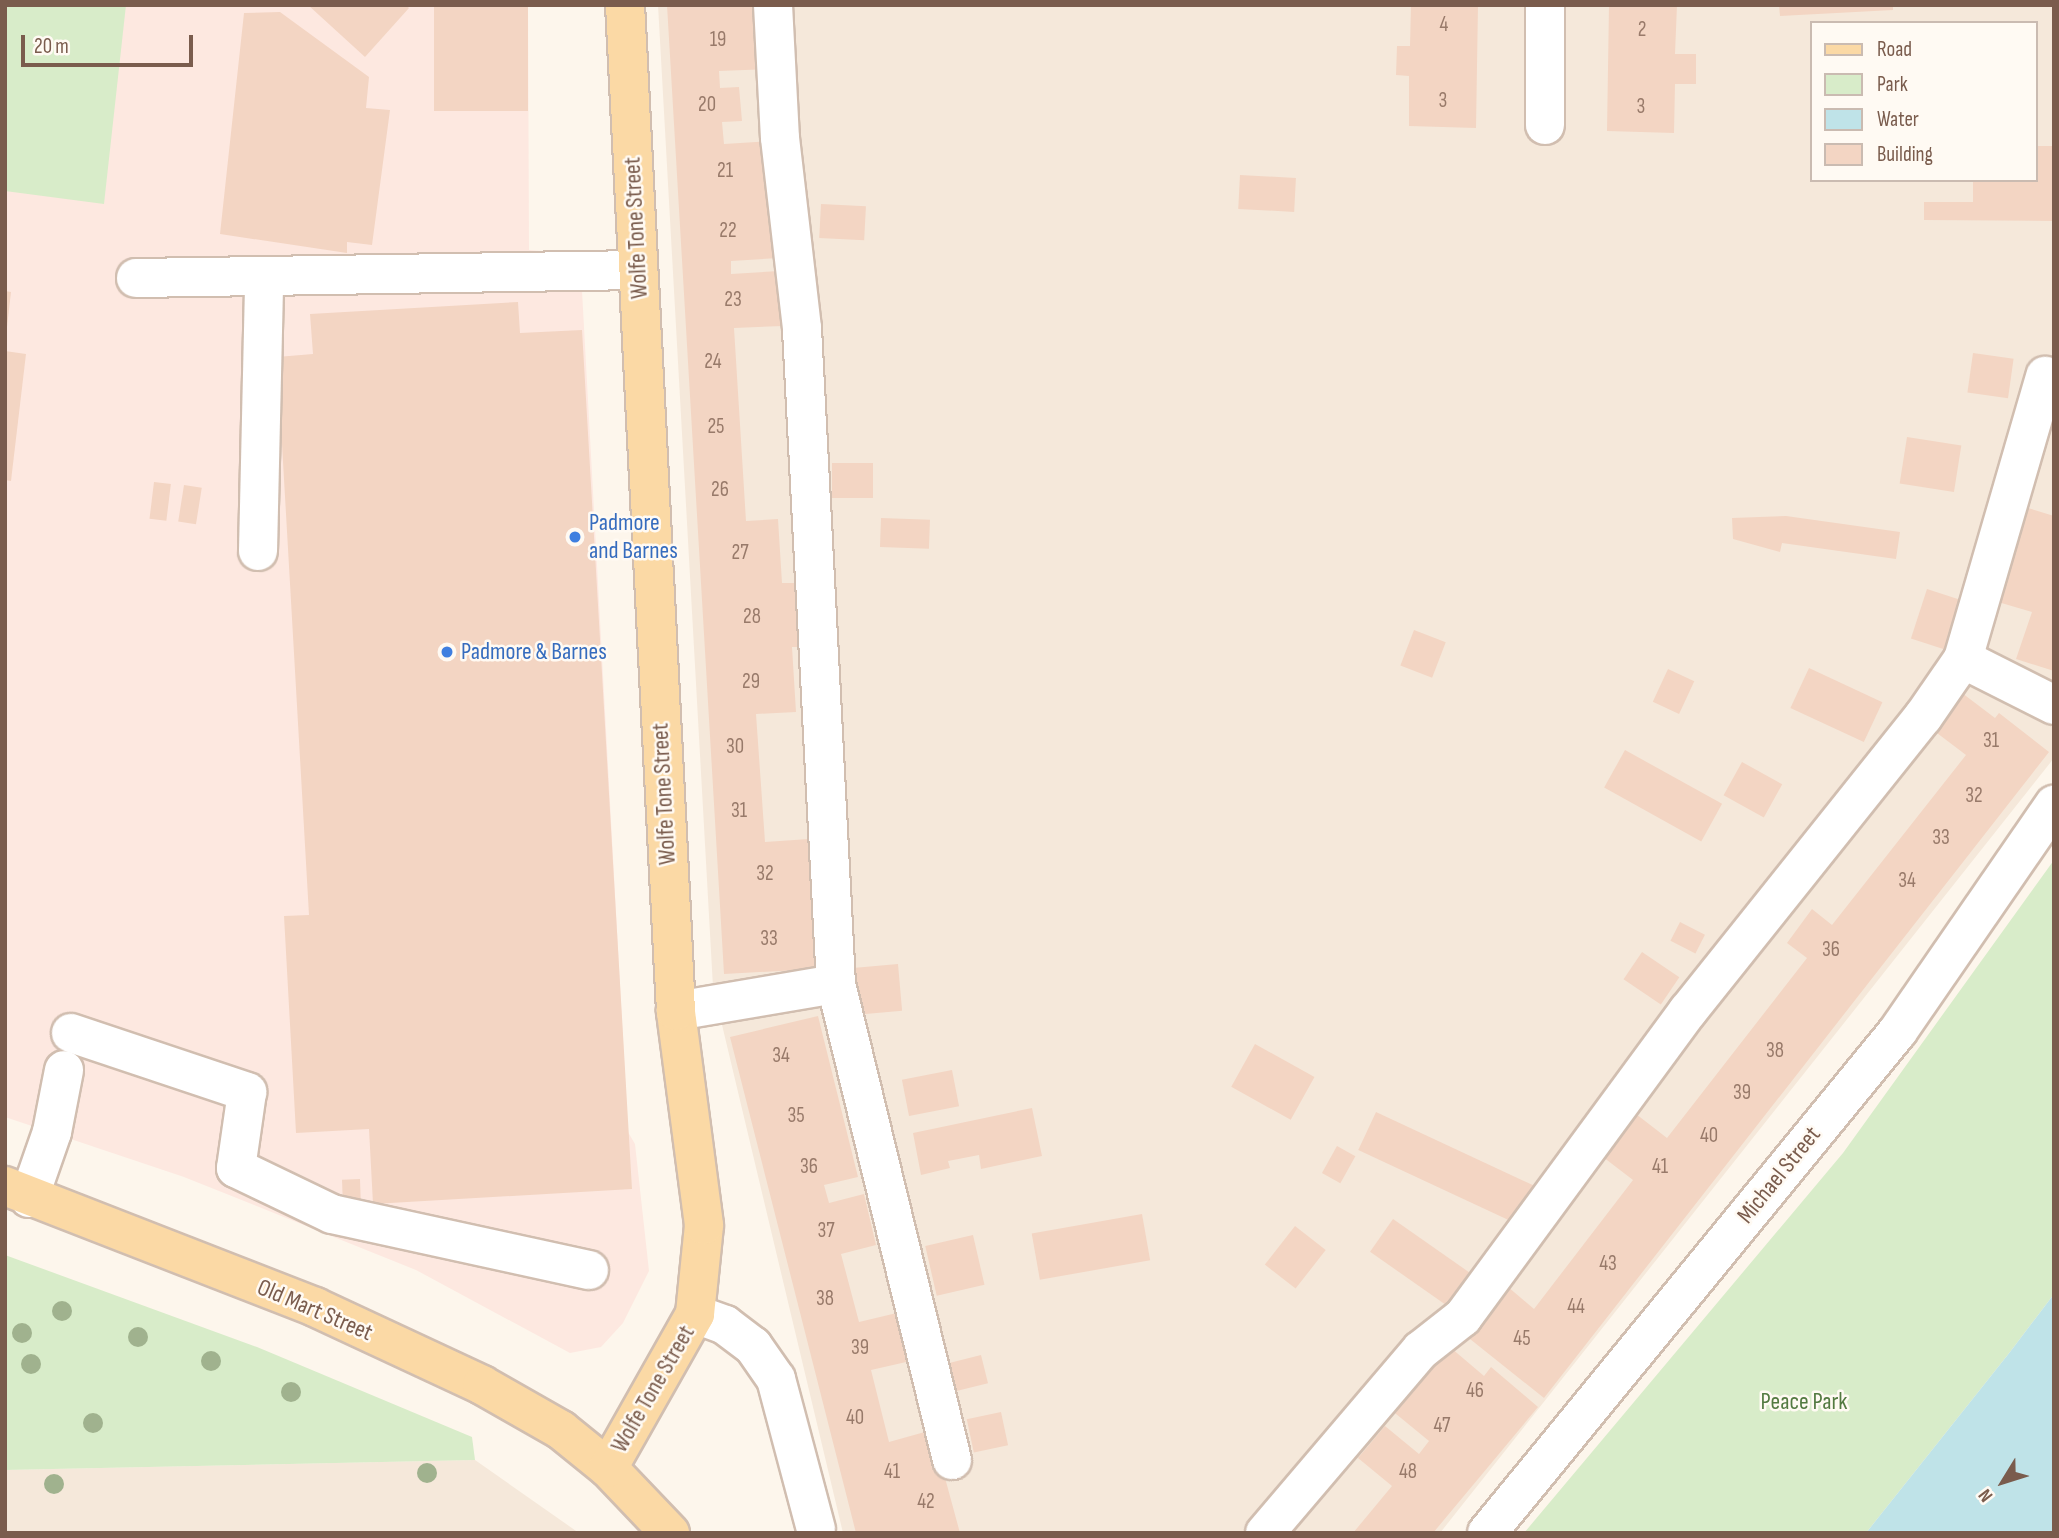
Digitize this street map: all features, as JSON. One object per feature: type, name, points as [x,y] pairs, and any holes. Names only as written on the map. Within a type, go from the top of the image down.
[{"type":"main road","name":"Wolfe Tone Street","points":[[625,5],[676,1011],[704,1225],[695,1314],[608,1468],[670,1533]]},
{"type":"main road","name":"Old Mart Street","points":[[17,1192],[315,1307],[464,1376],[561,1430],[608,1468]]},
{"type":"street","points":[[773,5],[780,138],[802,330],[836,984],[952,1460]]},
{"type":"street","points":[[1545,5],[1545,125]]},
{"type":"street","points":[[136,278],[264,279],[638,270]]},
{"type":"street","points":[[258,551],[264,279]]},
{"type":"street","points":[[1265,1533],[1421,1350],[1463,1317],[1688,1011],[1923,716],[1963,659],[2045,376]]},
{"type":"street","points":[[1963,659],[2054,705]]},
{"type":"street","name":"Michael Street","points":[[1487,1533],[1898,1031],[2054,805]]},
{"type":"street","points":[[676,1011],[836,984]]},
{"type":"street","points":[[71,1033],[247,1092],[236,1168],[332,1214],[589,1270]]},
{"type":"street","points":[[17,1192],[52,1132],[64,1070]]},
{"type":"street","points":[[695,1314],[725,1325],[752,1346],[776,1379],[816,1529]]},
{"type":"shaded area","points":[[5,5],[528,5],[529,250],[580,254],[628,1132],[635,1144],[649,1271],[623,1323],[601,1347],[570,1353],[416,1270],[184,1177],[5,1117]]},
{"type":"shaded area","points":[[658,5],[2054,5],[2054,758],[1440,1533],[843,1533],[713,987]]},
{"type":"shaded area","points":[[475,1460],[579,1533],[5,1533],[5,1470]]},
{"type":"green space","points":[[5,5],[126,5],[104,204],[5,191]]},
{"type":"green space","name":"Peace Park","points":[[2054,860],[2054,1294],[2010,1352],[1866,1533],[1524,1533],[1843,1153]]},
{"type":"green space","points":[[5,1255],[257,1347],[472,1437],[475,1460],[5,1470]]},
{"type":"water","points":[[2054,1294],[2054,1533],[1866,1533],[2010,1352]]},
{"type":"building","points":[[308,5],[406,5],[409,8],[365,57]]},
{"type":"building","points":[[434,5],[528,5],[528,111],[434,111]]},
{"type":"building","points":[[667,5],[765,5],[769,69],[719,71],[720,88],[739,87],[742,121],[722,122],[724,144],[771,141],[778,258],[731,261],[731,274],[779,271],[783,326],[734,328],[746,521],[778,519],[782,583],[798,583],[802,647],[792,647],[796,712],[756,714],[765,842],[809,839],[817,969],[724,974]]},
{"type":"building","points":[[1411,5],[1478,5],[1476,128],[1409,126],[1409,76],[1396,75],[1397,46],[1410,46]]},
{"type":"building","points":[[1609,5],[1677,5],[1675,54],[1696,54],[1696,84],[1675,84],[1674,133],[1607,131]]},
{"type":"building","points":[[1779,5],[1893,5],[1893,10],[1780,16]]},
{"type":"building","points":[[280,12],[369,77],[366,108],[390,110],[372,245],[347,242],[347,253],[220,234],[244,13]]},
{"type":"building","points":[[2038,146],[2054,146],[2054,221],[1924,220],[1924,202],[1973,202],[1973,182],[2038,182]]},
{"type":"building","points":[[1240,175],[1296,178],[1294,212],[1238,209]]},
{"type":"building","points":[[821,204],[866,206],[864,240],[819,238]]},
{"type":"building","points":[[5,291],[11,292],[7,327],[5,326]]},
{"type":"building","name":"Padmore & Barnes","points":[[518,302],[520,333],[582,330],[632,1189],[373,1204],[369,1129],[296,1133],[284,916],[309,915],[277,357],[313,354],[310,314]]},
{"type":"building","points":[[5,351],[26,354],[11,481],[5,480]]},
{"type":"building","points":[[1973,353],[2014,359],[2008,398],[1967,393]]},
{"type":"building","points":[[1907,437],[1961,446],[1954,492],[1900,483]]},
{"type":"building","points":[[832,463],[873,463],[873,498],[832,498]]},
{"type":"building","points":[[154,482],[171,484],[166,521],[149,519]]},
{"type":"building","points":[[184,485],[202,488],[196,524],[178,522]]},
{"type":"building","points":[[2028,508],[2054,516],[2054,671],[2016,659],[2032,612],[1998,602]]},
{"type":"building","points":[[1786,516],[1900,532],[1896,559],[1782,543],[1780,552],[1733,539],[1732,518]]},
{"type":"building","points":[[881,518],[930,520],[929,549],[880,547]]},
{"type":"building","points":[[1927,589],[1963,601],[1947,650],[1911,638]]},
{"type":"building","points":[[1414,630],[1446,642],[1432,678],[1400,665]]},
{"type":"building","points":[[1809,668],[1882,702],[1864,742],[1790,708]]},
{"type":"building","points":[[1668,669],[1694,681],[1679,714],[1653,702]]},
{"type":"building","points":[[1962,693],[1995,718],[1999,713],[2049,752],[1544,1398],[1460,1331],[1501,1281],[1534,1309],[1633,1180],[1603,1157],[1636,1114],[1667,1138],[1807,958],[1787,943],[1812,909],[1832,925],[1966,755],[1933,730]]},
{"type":"building","points":[[1625,750],[1722,804],[1701,841],[1604,788]]},
{"type":"building","points":[[1742,762],[1782,784],[1764,818],[1724,795]]},
{"type":"building","points":[[1680,922],[1705,935],[1695,953],[1670,941]]},
{"type":"building","points":[[1642,952],[1679,977],[1661,1005],[1624,979]]},
{"type":"building","points":[[898,964],[902,1011],[854,1015],[850,968]]},
{"type":"building","points":[[818,1016],[858,1177],[824,1185],[829,1203],[864,1194],[876,1245],[841,1254],[859,1322],[901,1312],[915,1360],[871,1370],[889,1442],[932,1430],[960,1533],[856,1533],[730,1037]]},
{"type":"building","points":[[1255,1044],[1314,1077],[1291,1120],[1231,1087]]},
{"type":"building","points":[[952,1070],[959,1106],[909,1116],[902,1080]]},
{"type":"building","points":[[1032,1108],[1042,1156],[981,1169],[979,1155],[948,1161],[950,1168],[921,1175],[913,1133]]},
{"type":"building","points":[[1376,1112],[1536,1187],[1519,1225],[1358,1150]]},
{"type":"building","points":[[1337,1146],[1355,1156],[1340,1183],[1322,1173]]},
{"type":"building","points":[[360,1179],[361,1205],[343,1206],[342,1180]]},
{"type":"building","points":[[1142,1214],[1150,1260],[1040,1280],[1032,1233]]},
{"type":"building","points":[[1393,1219],[1473,1275],[1450,1308],[1370,1252]]},
{"type":"building","points":[[1295,1226],[1326,1250],[1296,1289],[1265,1265]]},
{"type":"building","points":[[973,1235],[984,1285],[937,1296],[925,1246]]},
{"type":"building","points":[[1444,1342],[1484,1376],[1491,1367],[1538,1407],[1433,1533],[1353,1533],[1392,1486],[1358,1458],[1385,1426],[1419,1454],[1429,1441],[1390,1409]]},
{"type":"building","points":[[981,1355],[988,1383],[945,1394],[938,1366]]},
{"type":"building","points":[[1001,1412],[1008,1445],[974,1453],[967,1419]]},
{"type":"place","name":"Padmore and Barnes","points":[[575,537]]},
{"type":"place","name":"Padmore & Barnes","points":[[447,652]]}]
